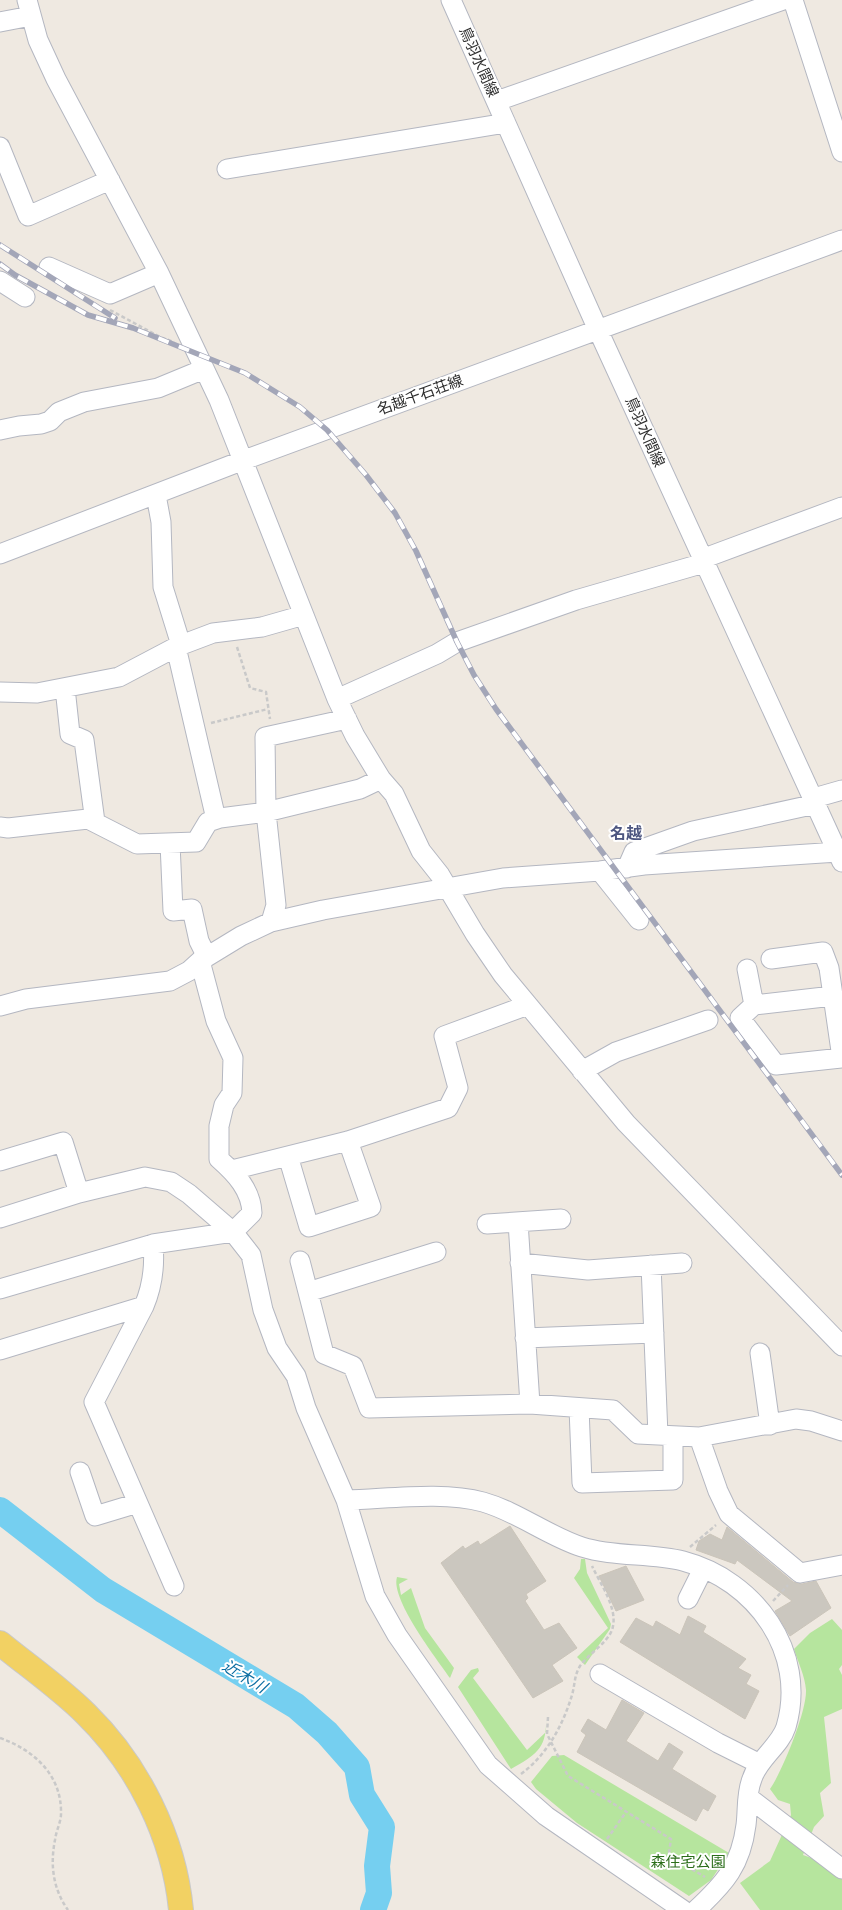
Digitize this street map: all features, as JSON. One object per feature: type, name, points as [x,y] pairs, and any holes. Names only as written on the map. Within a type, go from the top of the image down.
[{"type":"main road","points":[[0,1643],[85,1713],[130,1767],[147,1798],[164,1839],[175,1877],[181,1910]]},
{"type":"street","name":"鳥羽水間線","points":[[451,0],[598,330],[840,857]]},
{"type":"street","points":[[497,101],[783,0]]},
{"type":"street","points":[[793,0],[842,152]]},
{"type":"street","points":[[0,22],[29,8],[38,40],[56,79],[159,273],[204,369],[244,460],[337,698],[381,779],[394,794],[421,851],[448,889],[481,942],[528,1005],[626,1123],[842,1346]]},
{"type":"street","points":[[227,169],[506,123]]},
{"type":"street","points":[[0,147],[28,216],[110,180]]},
{"type":"street","name":"名越千石荘線","points":[[0,554],[244,460],[842,240]]},
{"type":"street","points":[[49,268],[110,294],[159,273]]},
{"type":"street","points":[[0,281],[25,298]]},
{"type":"street","points":[[0,430],[41,424],[50,421],[59,412],[84,402],[158,388],[204,369]]},
{"type":"street","points":[[156,495],[162,522],[163,587],[179,646],[216,819]]},
{"type":"street","points":[[337,698],[437,654],[457,642],[576,600],[703,561],[842,507]]},
{"type":"street","points":[[0,692],[38,694],[119,677],[179,646],[212,633],[262,627],[304,616]]},
{"type":"street","points":[[65,688],[70,734],[84,740],[95,822]]},
{"type":"street","points":[[271,922],[276,905],[266,812],[265,737],[347,719]]},
{"type":"street","points":[[0,827],[8,828],[88,818],[137,844],[196,842],[208,822],[216,819],[266,812],[360,789],[381,779]]},
{"type":"street","points":[[627,868],[634,852],[693,831],[815,801],[842,790]]},
{"type":"street","points":[[0,1289],[154,1244],[232,1232],[252,1214],[248,1192],[232,1170],[219,1159],[219,1126],[224,1105],[232,1093],[232,1058],[216,1021],[192,908],[173,911],[170,843]]},
{"type":"street","points":[[0,1006],[26,999],[170,981],[189,971],[203,959],[241,936],[271,922],[323,910],[503,878],[627,868],[840,857]]},
{"type":"street","points":[[600,871],[639,920]]},
{"type":"street","points":[[771,959],[823,952],[835,967],[832,996],[842,1058],[776,1065],[740,1018],[754,1005],[832,996]]},
{"type":"street","points":[[747,969],[754,1005]]},
{"type":"street","points":[[232,1170],[348,1141],[448,1108],[458,1088],[444,1036],[528,1005]]},
{"type":"street","points":[[582,1071],[616,1052],[708,1020]]},
{"type":"street","points":[[288,1156],[309,1227],[371,1207],[348,1141]]},
{"type":"street","points":[[0,1161],[63,1142],[80,1193]]},
{"type":"street","points":[[0,1218],[80,1193],[145,1177],[171,1182],[189,1194],[232,1232],[251,1255],[263,1310],[277,1348],[296,1376],[306,1408],[346,1500],[375,1596],[397,1635],[488,1765],[546,1816],[683,1910]]},
{"type":"street","points":[[487,1224],[561,1219]]},
{"type":"street","points":[[518,1222],[530,1404]]},
{"type":"street","points":[[154,1244],[151,1289],[94,1402],[174,1586]]},
{"type":"street","points":[[308,1292],[436,1252]]},
{"type":"street","points":[[300,1261],[324,1354],[353,1366],[369,1408],[530,1404],[613,1410],[638,1434],[699,1437],[796,1419],[811,1421],[842,1431]]},
{"type":"street","points":[[520,1263],[588,1270],[682,1263]]},
{"type":"street","points":[[579,1408],[582,1483],[673,1480],[665,1435],[654,1333],[651,1265]]},
{"type":"street","points":[[0,1350],[144,1306]]},
{"type":"street","points":[[525,1338],[654,1333]]},
{"type":"street","points":[[760,1353],[770,1424]]},
{"type":"street","points":[[699,1437],[718,1491],[729,1514],[800,1573],[842,1565]]},
{"type":"street","points":[[80,1472],[94,1516],[138,1503]]},
{"type":"street","points":[[346,1500],[442,1498],[481,1502],[504,1509],[583,1547],[682,1561],[703,1569],[731,1582],[763,1611],[788,1661],[792,1691],[785,1729],[752,1778],[742,1848],[734,1869],[723,1885],[696,1910]]},
{"type":"street","points":[[688,1599],[703,1569]]},
{"type":"street","points":[[600,1674],[718,1743],[760,1764]]},
{"type":"street","points":[[748,1797],[842,1869]]},
{"type":"path","points":[[108,309],[136,325],[174,342],[188,336]]},
{"type":"path","points":[[232,631],[250,688],[266,692],[273,736]]},
{"type":"path","points":[[195,727],[269,709]]},
{"type":"path","points":[[684,1553],[729,1514]]},
{"type":"path","points":[[508,1784],[530,1768],[552,1740],[563,1723],[573,1692],[575,1673],[594,1649],[609,1638],[613,1628],[614,1614],[583,1547]]},
{"type":"path","points":[[763,1611],[800,1573]]},
{"type":"path","points":[[548,1717],[547,1734],[552,1740],[568,1776],[666,1836],[670,1839],[670,1856],[705,1876]]},
{"type":"path","points":[[0,1738],[14,1743],[39,1760],[48,1770],[59,1798],[61,1815],[54,1841],[53,1878],[68,1910]]},
{"type":"path","points":[[597,1850],[626,1812]]},
{"type":"green space","points":[[581,1559],[585,1559],[587,1573],[611,1624],[610,1629],[585,1665],[577,1657],[608,1628],[574,1578],[580,1569]]},
{"type":"green space","points":[[397,1577],[408,1579],[399,1584],[401,1595],[411,1588],[425,1628],[454,1668],[450,1678],[407,1614],[400,1599]]},
{"type":"green space","points":[[832,1619],[842,1630],[842,1665],[839,1669],[842,1675],[842,1709],[824,1717],[831,1783],[820,1793],[824,1816],[814,1827],[803,1855],[820,1861],[842,1874],[842,1910],[760,1910],[740,1883],[770,1861],[791,1815],[790,1804],[778,1800],[770,1789],[793,1741],[805,1700],[804,1680],[794,1649],[810,1633]]},
{"type":"green space","points":[[478,1668],[479,1671],[473,1678],[527,1750],[545,1733],[538,1750],[511,1769],[458,1687],[471,1670]]},
{"type":"green space","name":"森住宅公園","points":[[564,1755],[729,1853],[711,1880],[689,1896],[577,1823],[536,1789],[531,1782],[552,1756]]},
{"type":"building","points":[[510,1526],[546,1581],[526,1594],[528,1598],[525,1601],[544,1630],[559,1623],[577,1648],[552,1665],[563,1681],[533,1698],[441,1563],[463,1546],[465,1549],[478,1541],[480,1545]]},
{"type":"building","points":[[727,1527],[793,1582],[802,1584],[816,1581],[831,1608],[790,1636],[775,1611],[792,1601],[737,1560],[735,1564],[696,1550],[699,1541],[710,1534],[722,1540]]},
{"type":"building","points":[[626,1566],[644,1600],[616,1611],[599,1576]]},
{"type":"building","points":[[688,1616],[706,1626],[703,1632],[746,1659],[738,1668],[751,1675],[746,1684],[759,1691],[745,1719],[620,1642],[636,1618],[653,1627],[656,1621],[680,1635]]},
{"type":"building","points":[[622,1700],[644,1713],[626,1741],[658,1761],[669,1743],[683,1752],[672,1769],[716,1796],[708,1811],[703,1808],[696,1821],[577,1752],[586,1735],[581,1731],[588,1719],[606,1730]]},
{"type":"waterway","name":"近木川","points":[[0,1510],[103,1590],[296,1706],[327,1733],[357,1767],[362,1795],[382,1827],[377,1866],[379,1893],[373,1910]]},
{"type":"railway","points":[[0,245],[115,318]]},
{"type":"railway","points":[[0,264],[15,275],[88,315],[133,328],[245,373],[300,407],[327,430],[366,475],[395,513],[416,551],[474,675],[496,709],[842,1175]]},
{"type":"district","name":"名越","points":[[626,833]]}]
